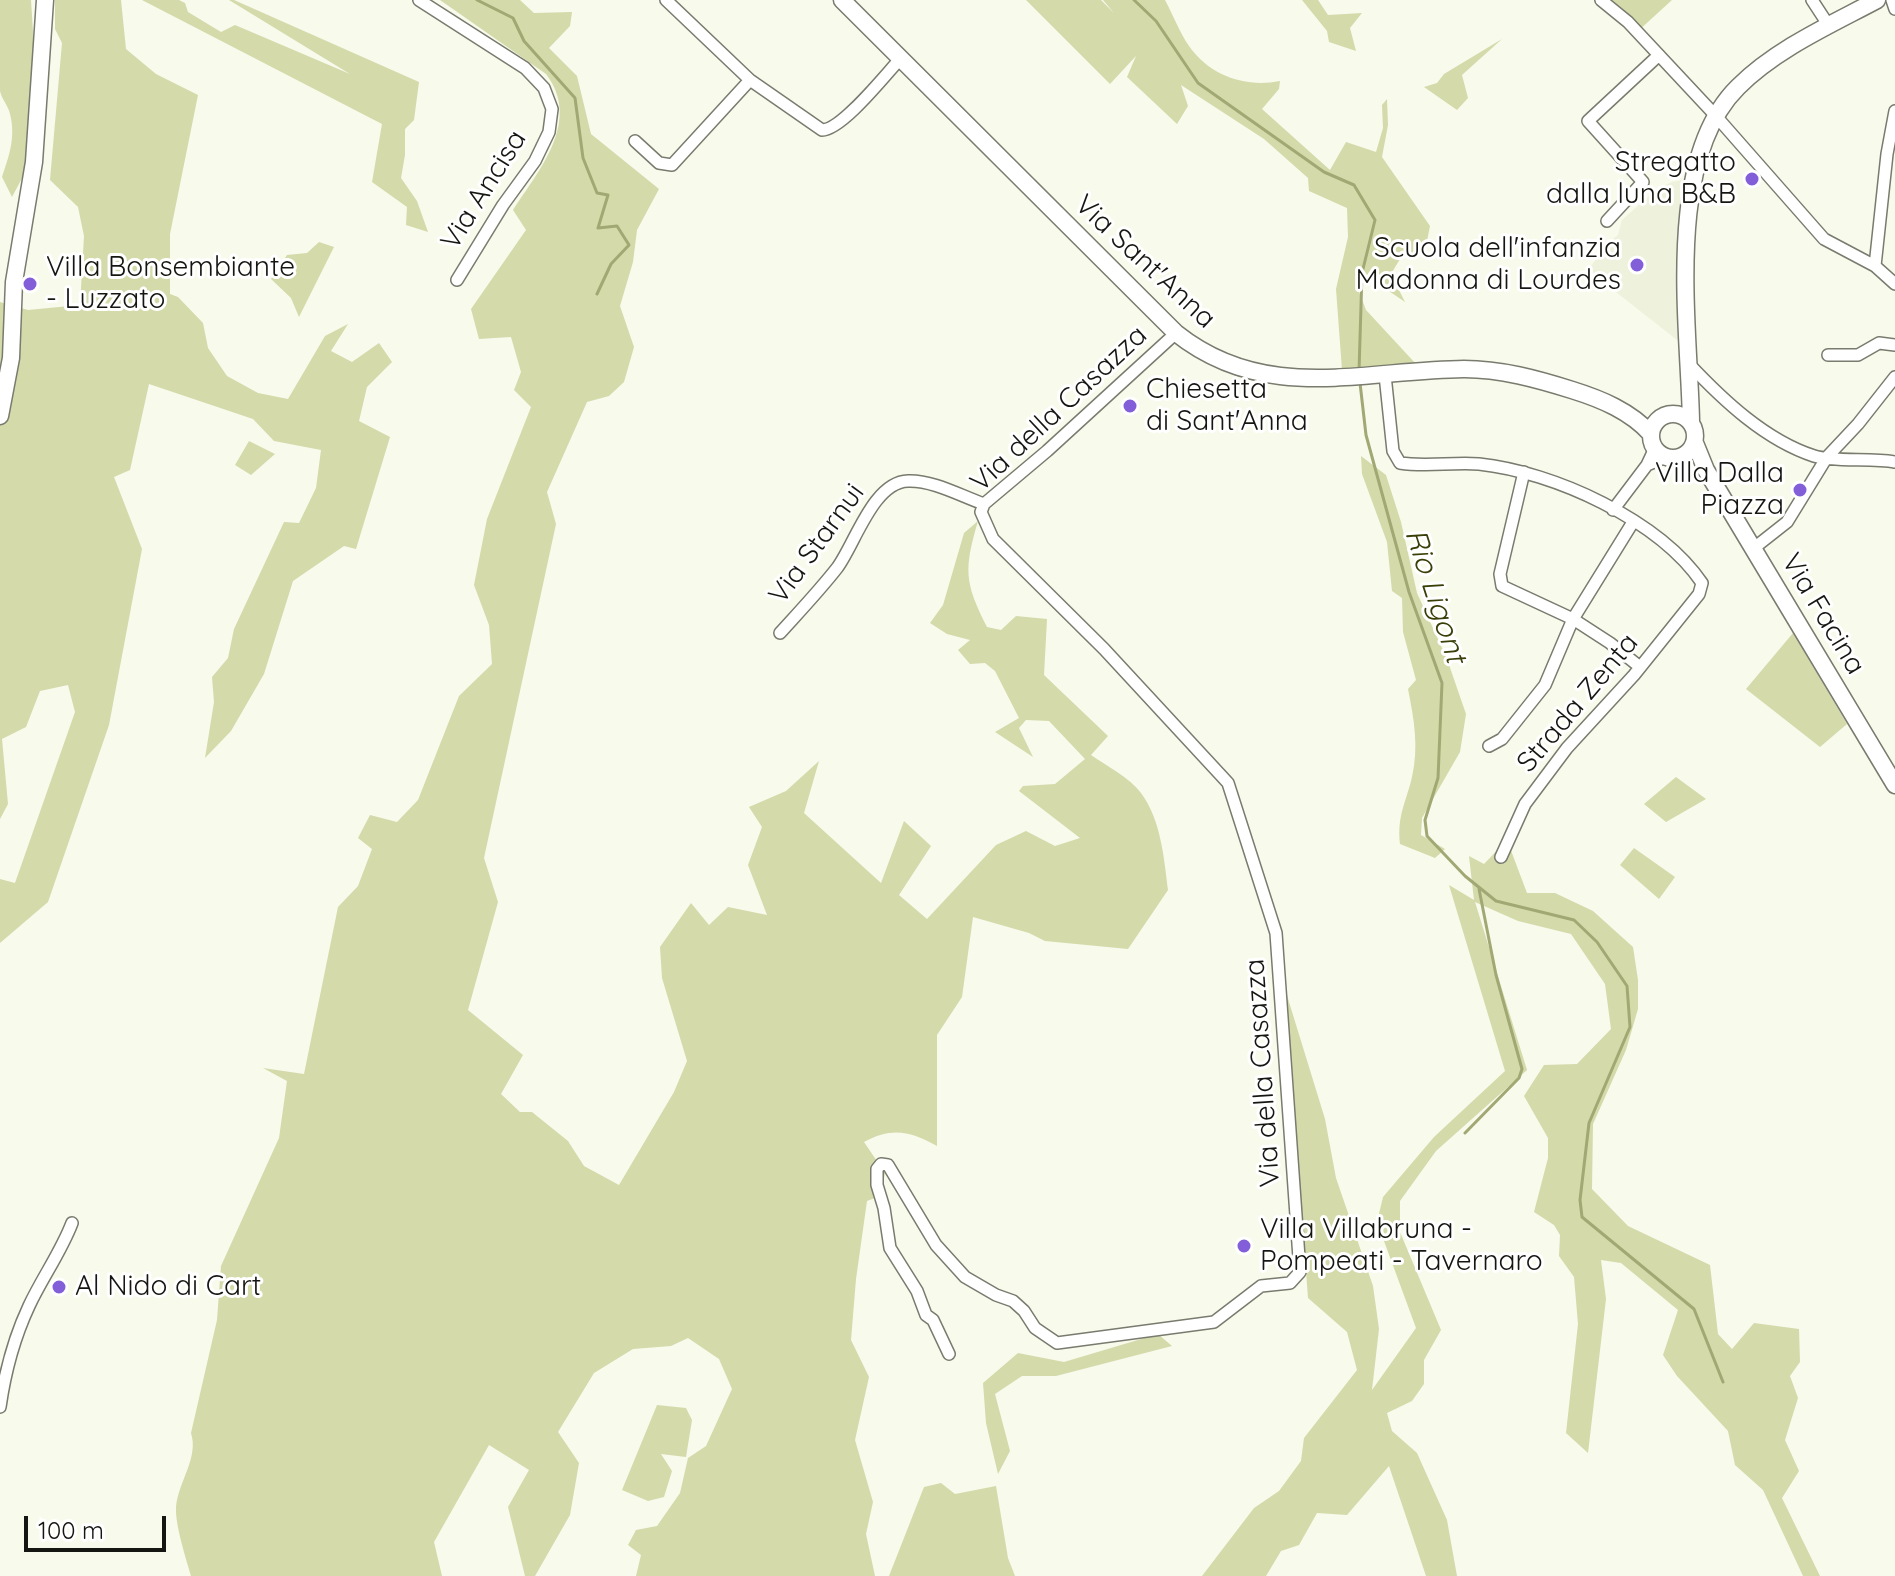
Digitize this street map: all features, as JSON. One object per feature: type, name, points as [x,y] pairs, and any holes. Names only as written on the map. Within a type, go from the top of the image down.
[{"type":"main road","points":[[0,416],[11,358],[14,282],[34,162],[45,0]]},
{"type":"main road","name":"Via Sant'Anna","points":[[842,0],[1176,333],[1216,359],[1276,377],[1347,378],[1467,369],[1517,375],[1585,394],[1630,414],[1666,415]]},
{"type":"main road","points":[[1689,370],[1686,393],[1666,415],[1657,446],[1675,458],[1690,449],[1695,428],[1691,421],[1690,398],[1687,217],[1695,168],[1715,115],[1736,88],[1765,64],[1877,0]]},
{"type":"main road","name":"Via Sant'Anna","points":[[1630,414],[1657,446]]},
{"type":"main road","points":[[1666,415],[1691,421]]},
{"type":"main road","name":"Via Facina","points":[[1690,449],[1754,548],[1895,785]]},
{"type":"street","name":"Via Ancisa","points":[[419,0],[525,68],[544,88],[552,109],[549,132],[535,161],[503,205],[457,280]]},
{"type":"street","points":[[666,0],[750,80],[815,128],[828,131],[840,122],[901,58]]},
{"type":"street","points":[[1601,0],[1628,22],[1715,115],[1824,239],[1875,266],[1895,284]]},
{"type":"street","points":[[1812,0],[1829,26]]},
{"type":"street","points":[[1892,0],[1895,9]]},
{"type":"street","points":[[1607,221],[1643,182],[1588,121],[1659,55]]},
{"type":"street","points":[[635,141],[659,163],[672,165],[750,80]]},
{"type":"street","points":[[1875,266],[1887,154],[1895,111]]},
{"type":"street","name":"Via della Casazza","points":[[949,1354],[933,1320],[926,1315],[917,1291],[890,1248],[877,1185],[877,1169],[881,1164],[888,1165],[936,1245],[965,1277],[1013,1301],[1035,1328],[1057,1343],[1214,1322],[1261,1286],[1290,1283],[1300,1272],[1276,933],[1228,783],[1104,649],[993,539],[981,512],[984,504],[1176,333]]},
{"type":"street","points":[[1828,355],[1858,355],[1879,343],[1895,345]]},
{"type":"street","points":[[1689,370],[1765,430],[1814,456],[1895,462]]},
{"type":"street","points":[[1385,375],[1394,455],[1400,463],[1460,463],[1524,472],[1565,485],[1633,522],[1573,619],[1545,685],[1502,739],[1489,746]]},
{"type":"street","points":[[1754,548],[1787,522],[1827,457],[1895,377]]},
{"type":"street","points":[[1690,398],[1699,390],[1712,388]]},
{"type":"street","points":[[1613,510],[1647,465],[1657,446]]},
{"type":"street","points":[[1524,472],[1500,583],[1573,619],[1640,667]]},
{"type":"street","name":"Via Starnui","points":[[780,633],[838,567],[869,510],[889,488],[905,481],[925,483],[984,504]]},
{"type":"street","name":"Strada Zenta","points":[[1501,857],[1525,804],[1569,744],[1640,667],[1703,586],[1673,551],[1633,522]]},
{"type":"street","points":[[0,1407],[6,1368],[28,1307],[65,1242],[72,1223]]},
{"type":"shaded area","name":"Scuola dell'infanzia Madonna di Lourdes","points":[[1689,179],[1682,344],[1588,270],[1618,235],[1622,220],[1657,189]]},
{"type":"green space","points":[[0,0],[31,0],[34,48],[27,169],[12,197],[2,177],[12,139],[12,122],[0,91]]},
{"type":"green space","points":[[55,0],[121,0],[126,49],[156,74],[198,95],[170,234],[170,294],[178,297],[203,323],[208,348],[227,376],[258,393],[288,399],[325,336],[348,324],[331,351],[352,362],[379,343],[392,362],[367,387],[359,421],[390,437],[356,549],[344,546],[293,581],[264,674],[231,731],[205,758],[214,702],[212,677],[228,658],[234,629],[284,522],[299,523],[316,488],[321,450],[274,441],[253,419],[149,384],[130,470],[114,477],[142,549],[109,725],[48,902],[0,943],[0,879],[15,883],[75,712],[68,685],[40,691],[26,727],[2,739],[8,804],[0,819],[0,302],[28,310],[80,305],[84,236],[78,207],[50,180],[62,43],[55,29]]},
{"type":"green space","points":[[142,0],[179,0],[185,3],[188,12],[221,32],[235,25],[350,74],[229,0],[234,0],[419,82],[414,120],[405,129],[401,178],[417,201],[428,232],[406,225],[407,207],[372,182],[382,124]]},
{"type":"green space","points":[[440,0],[520,0],[534,13],[572,12],[570,26],[549,48],[577,76],[591,134],[659,189],[637,230],[633,262],[620,306],[634,347],[624,382],[609,396],[587,402],[547,492],[556,524],[484,858],[498,902],[468,1010],[523,1055],[501,1094],[520,1112],[532,1112],[568,1141],[584,1166],[619,1185],[674,1092],[687,1061],[662,978],[660,947],[691,903],[709,925],[728,907],[767,915],[748,865],[762,827],[749,807],[786,791],[819,761],[804,813],[881,883],[904,821],[931,846],[899,895],[927,919],[996,845],[1026,831],[1055,846],[1080,838],[1019,791],[1023,786],[1055,784],[1085,759],[1049,721],[1026,720],[1019,728],[1033,757],[995,732],[1019,718],[995,671],[985,663],[970,664],[958,650],[970,640],[947,634],[930,623],[943,605],[964,533],[978,521],[970,551],[969,575],[974,598],[987,627],[1001,630],[1016,616],[1047,619],[1044,675],[1108,736],[1091,755],[1125,777],[1141,793],[1157,827],[1168,890],[1128,949],[1045,941],[1029,933],[973,917],[962,997],[937,1035],[937,1146],[901,1133],[883,1134],[864,1142],[885,1173],[880,1196],[867,1201],[851,1340],[869,1377],[855,1440],[873,1502],[866,1534],[875,1576],[636,1576],[641,1555],[628,1545],[636,1530],[657,1526],[680,1493],[688,1458],[706,1446],[732,1389],[719,1359],[688,1338],[671,1346],[633,1349],[594,1373],[558,1432],[579,1463],[570,1515],[535,1576],[525,1576],[508,1507],[529,1470],[489,1445],[434,1542],[442,1576],[191,1576],[184,1551],[176,1507],[192,1452],[191,1433],[217,1320],[221,1266],[279,1138],[287,1081],[263,1068],[304,1074],[338,907],[358,886],[372,849],[358,838],[370,815],[397,822],[418,800],[459,696],[492,664],[489,625],[474,585],[487,519],[531,407],[514,390],[521,372],[511,337],[479,339],[471,309],[526,230],[513,210],[553,145],[560,109],[556,92],[546,74]]},
{"type":"green space","points":[[1026,0],[1101,0],[1114,13],[1103,0],[1165,0],[1189,46],[1207,65],[1242,81],[1280,81],[1279,89],[1262,109],[1330,170],[1346,142],[1376,152],[1383,128],[1382,105],[1387,99],[1388,125],[1382,157],[1430,226],[1426,246],[1400,259],[1391,274],[1405,302],[1377,283],[1356,284],[1366,310],[1416,364],[1342,370],[1336,289],[1348,237],[1347,208],[1309,191],[1308,178],[1264,139],[1181,85],[1188,106],[1177,124],[1127,77],[1136,56],[1110,84]]},
{"type":"green space","points":[[1302,0],[1318,0],[1328,15],[1362,13],[1350,28],[1356,51],[1329,42],[1327,31]]},
{"type":"green space","points":[[1601,0],[1672,0],[1637,32]]},
{"type":"green space","points":[[1502,39],[1462,75],[1468,98],[1457,110],[1424,87],[1437,83],[1444,74]]},
{"type":"green space","points":[[319,242],[334,247],[299,317],[291,298],[271,279],[287,255],[307,253]]},
{"type":"green space","points":[[249,441],[275,454],[251,475],[235,465]]},
{"type":"green space","points":[[1361,456],[1386,475],[1401,522],[1417,593],[1447,659],[1466,714],[1460,752],[1422,818],[1421,835],[1445,849],[1435,858],[1400,844],[1401,817],[1415,755],[1414,722],[1408,689],[1416,680],[1403,632],[1402,598],[1392,591],[1387,542],[1362,474]]},
{"type":"green space","points":[[1793,633],[1847,724],[1820,747],[1746,689]]},
{"type":"green space","points":[[1676,777],[1706,799],[1666,822],[1644,804]]},
{"type":"green space","points":[[1507,840],[1527,893],[1555,893],[1593,911],[1633,947],[1638,1009],[1626,1050],[1593,1124],[1592,1189],[1628,1226],[1710,1265],[1718,1334],[1732,1349],[1754,1323],[1799,1329],[1800,1362],[1790,1376],[1798,1398],[1785,1440],[1799,1471],[1782,1498],[1820,1576],[1803,1576],[1763,1490],[1735,1465],[1728,1431],[1677,1376],[1663,1355],[1678,1310],[1621,1263],[1601,1260],[1606,1299],[1588,1453],[1566,1433],[1578,1324],[1574,1277],[1559,1256],[1560,1235],[1554,1225],[1534,1212],[1548,1158],[1548,1138],[1524,1096],[1544,1065],[1577,1064],[1611,1029],[1605,984],[1571,934],[1518,921],[1475,902],[1527,1070],[1436,1151],[1400,1201],[1400,1232],[1441,1330],[1424,1360],[1424,1384],[1412,1401],[1387,1413],[1392,1431],[1417,1453],[1447,1520],[1457,1576],[1426,1576],[1389,1466],[1347,1515],[1317,1513],[1299,1545],[1281,1551],[1266,1576],[1202,1576],[1254,1508],[1279,1491],[1301,1461],[1304,1438],[1357,1370],[1347,1332],[1308,1298],[1285,989],[1325,1119],[1336,1178],[1373,1286],[1379,1329],[1372,1390],[1416,1328],[1377,1222],[1383,1197],[1434,1137],[1505,1071],[1449,885],[1474,900],[1469,856],[1484,864]]},
{"type":"green space","points":[[1634,848],[1675,877],[1659,899],[1620,865]]},
{"type":"green space","points":[[1158,1334],[1172,1346],[1056,1376],[1022,1376],[995,1394],[1010,1451],[998,1474],[986,1423],[983,1383],[1018,1353],[1064,1362]]},
{"type":"green space","points":[[657,1405],[686,1408],[692,1420],[686,1457],[661,1454],[672,1471],[664,1497],[648,1501],[622,1490]]},
{"type":"green space","points":[[941,1483],[955,1494],[996,1486],[1008,1558],[1015,1576],[889,1576],[924,1487]]},
{"type":"waterway","points":[[477,0],[513,18],[524,41],[575,98],[583,158],[597,193],[608,195],[598,228],[617,226],[629,245],[611,264],[597,294]]},
{"type":"waterway","name":"Rio Ligont","points":[[1134,0],[1156,21],[1198,83],[1324,172],[1354,185],[1375,220],[1362,273],[1359,371]]},
{"type":"waterway","name":"Rio Ligont","points":[[1360,383],[1366,435],[1409,592],[1442,683],[1438,778],[1425,820],[1427,836],[1465,876],[1496,901],[1574,920],[1597,942],[1627,986],[1630,1027],[1589,1123],[1580,1200],[1582,1217],[1694,1309],[1723,1382]]},
{"type":"waterway","points":[[1465,1133],[1519,1078],[1522,1069],[1496,975],[1479,889]]},
{"type":"place","name":"Stregatto dalla luna B&B","points":[[1752,179]]},
{"type":"place","name":"Scuola dell'infanzia Madonna di Lourdes","points":[[1637,265]]},
{"type":"place","name":"Villa Bonsembiante - Luzzato","points":[[30,284]]},
{"type":"place","name":"Chiesetta di Sant'Anna","points":[[1130,406]]},
{"type":"place","name":"Villa Dalla Piazza","points":[[1800,490]]},
{"type":"place","name":"Villa Villabruna - Pompeati - Tavernaro","points":[[1244,1246]]},
{"type":"place","name":"Al Nido di Cart","points":[[59,1287]]}]
